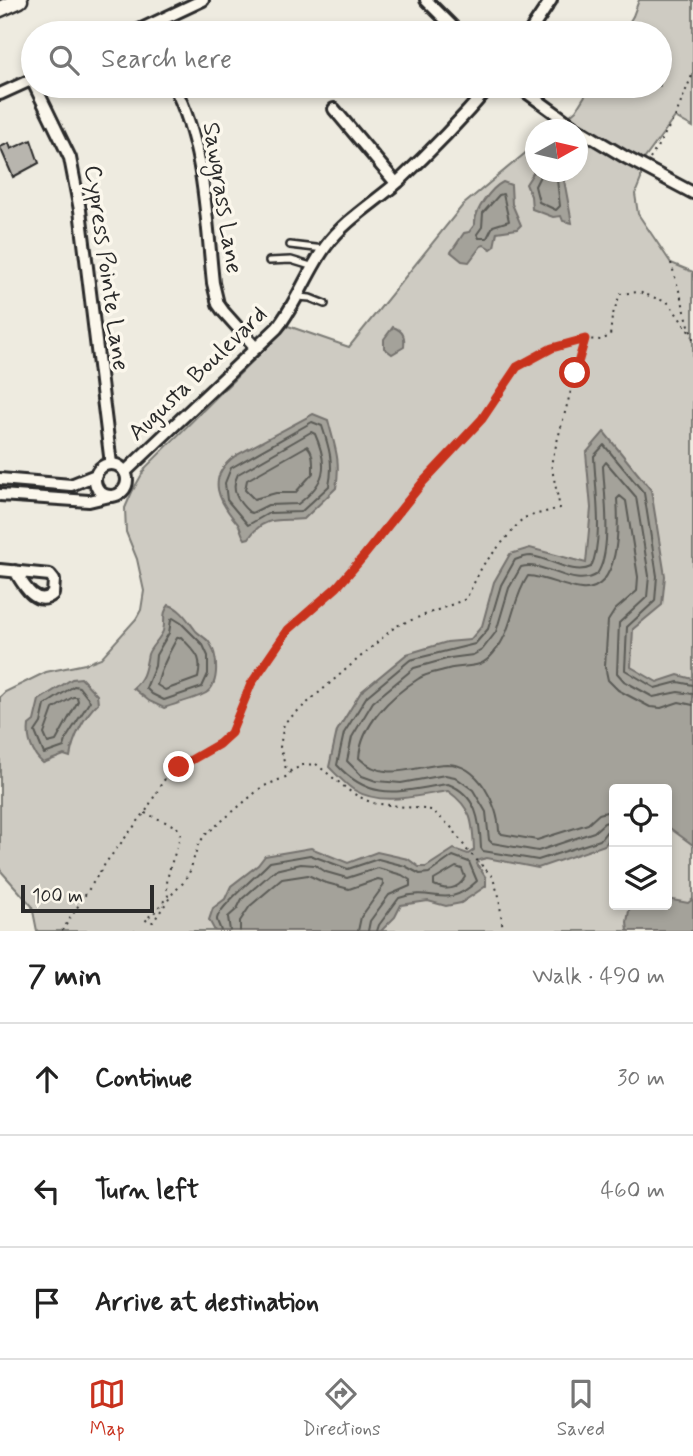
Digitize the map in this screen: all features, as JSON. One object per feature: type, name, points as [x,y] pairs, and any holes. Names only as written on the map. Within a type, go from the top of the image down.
[{"type":"street","points":[[0,9],[20,0]]},
{"type":"street","points":[[164,21],[203,0]]},
{"type":"street","points":[[426,0],[447,21]]},
{"type":"street","points":[[537,21],[551,0]]},
{"type":"street","points":[[0,94],[21,86]]},
{"type":"street","name":"Cypress Pointe Lane","points":[[41,98],[69,158],[80,210],[111,464]]},
{"type":"street","name":"Sawgrass Lane","points":[[179,98],[198,148],[218,304],[256,348]]},
{"type":"street","name":"Augusta Boulevard","points":[[125,472],[277,328],[298,297],[324,249],[344,226],[396,183],[455,127],[480,98]]},
{"type":"street","points":[[534,98],[573,126],[693,193]]},
{"type":"street","points":[[334,109],[396,183]]},
{"type":"street","points":[[0,480],[71,485],[96,475],[102,467],[111,464],[119,466],[125,472],[127,482],[123,491],[89,501],[0,495]]},
{"type":"street","points":[[96,475],[99,491],[110,496]]},
{"type":"street","points":[[0,570],[15,571]]},
{"type":"lane","points":[[290,245],[324,249]]},
{"type":"lane","points":[[269,261],[291,260],[314,267]]},
{"type":"lane","points":[[298,297],[325,304]]},
{"type":"path","points":[[646,166],[675,117],[693,73]]},
{"type":"path","points":[[671,263],[692,337]]},
{"type":"path","points":[[62,931],[107,861],[145,813],[163,781],[179,767],[219,744],[231,733],[251,684],[288,630],[316,607],[354,567],[401,513],[423,482],[482,419],[517,367],[552,348],[585,339],[601,340],[610,336],[611,317],[620,294],[639,292],[668,303],[692,337]]},
{"type":"path","points":[[291,771],[283,765],[280,747],[284,723],[396,626],[466,599],[483,565],[523,518],[559,508],[551,464],[585,339]]},
{"type":"path","points":[[145,813],[177,827],[180,834],[168,876],[167,895],[153,915],[145,919],[148,922],[153,922],[183,883],[190,871],[198,845],[205,835],[262,787],[288,776],[291,771],[303,765],[316,764],[352,793],[372,803],[432,810],[453,829],[467,850],[495,881],[503,931]]},
{"type":"shaded area","points":[[639,0],[693,0],[693,127],[675,117],[637,169],[641,172],[641,179],[635,194],[638,214],[671,263],[693,272],[693,931],[37,931],[32,906],[0,870],[0,697],[46,672],[101,658],[136,619],[141,610],[144,591],[137,559],[126,532],[125,508],[146,467],[288,326],[349,347],[463,205],[525,153],[525,182],[588,182],[588,119],[566,119],[584,98],[672,98],[672,21],[630,21]]},
{"type":"water","points":[[503,182],[511,185],[512,204],[521,225],[517,229],[497,232],[494,247],[491,249],[481,246],[469,262],[462,261],[451,252],[464,233],[469,232],[475,224],[484,200]]},
{"type":"water","points":[[564,182],[572,223],[563,221],[561,216],[553,217],[532,209],[526,184]]},
{"type":"water","points":[[393,327],[402,332],[404,347],[392,354],[384,348],[384,339]]},
{"type":"water","points":[[313,414],[328,420],[338,461],[336,488],[304,519],[267,522],[245,539],[221,499],[218,490],[220,473],[235,456]]},
{"type":"water","points":[[604,432],[651,490],[665,576],[662,605],[633,629],[631,667],[657,682],[678,675],[693,679],[693,845],[672,830],[672,784],[609,784],[609,839],[605,845],[538,868],[487,858],[479,860],[477,864],[486,878],[486,886],[461,903],[446,906],[428,901],[401,905],[395,917],[381,931],[215,931],[209,920],[213,908],[225,899],[231,886],[258,865],[265,856],[311,848],[348,863],[377,852],[408,859],[419,867],[426,867],[454,849],[468,854],[474,850],[470,816],[462,803],[448,791],[389,799],[365,795],[347,785],[329,767],[337,731],[361,692],[407,654],[447,642],[470,640],[482,626],[494,582],[510,554],[530,548],[586,563],[591,508],[586,453]]},
{"type":"water","points":[[169,605],[181,612],[209,642],[216,669],[214,683],[206,693],[164,708],[149,701],[133,688],[142,677],[148,654],[163,631],[164,614]]},
{"type":"water","points":[[81,678],[97,695],[98,703],[80,728],[70,757],[64,755],[43,763],[33,751],[29,736],[29,725],[34,721],[39,700],[72,679]]},
{"type":"water","points":[[693,899],[693,931],[628,931],[629,910],[672,910],[672,900],[688,903]]},
{"type":"building","points":[[31,140],[39,163],[13,177],[0,147],[9,143],[11,149]]},
{"type":"route","points":[[179,767],[219,744],[231,733],[251,684],[288,630],[337,587],[401,513],[423,482],[482,419],[517,367],[552,348],[585,339],[575,373]]}]
